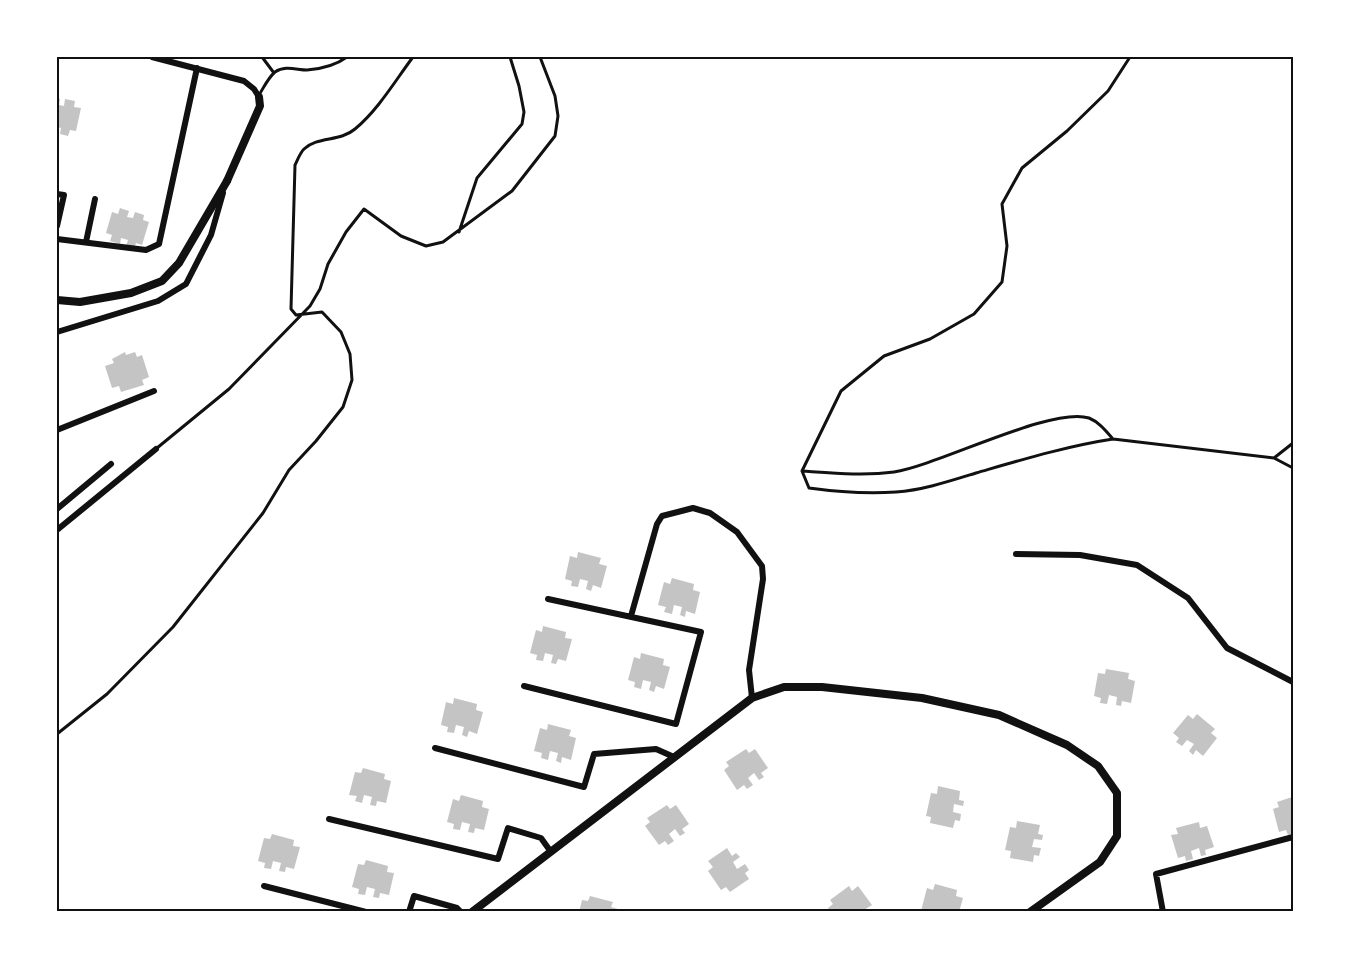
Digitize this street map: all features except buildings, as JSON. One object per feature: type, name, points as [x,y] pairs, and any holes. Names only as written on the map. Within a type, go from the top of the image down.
[{"type":"main road","points":[[57,300],[80,302],[131,293],[162,281],[179,263],[226,181]]},
{"type":"street","points":[[57,332],[158,301],[186,284],[212,235],[226,181],[260,106],[259,97],[254,89],[244,81],[152,57]]},
{"type":"street","points":[[57,239],[146,250],[159,244],[197,69]]},
{"type":"street","points":[[57,194],[64,195],[57,226]]},
{"type":"street","points":[[86,242],[95,199]]},
{"type":"street","points":[[57,430],[154,390]]},
{"type":"street","points":[[57,530],[156,449]]},
{"type":"street","points":[[57,509],[111,464]]},
{"type":"street","points":[[631,616],[657,524],[662,516],[693,508],[710,513],[737,532],[762,566],[763,579],[749,670],[752,698]]},
{"type":"street","points":[[1016,554],[1080,555],[1137,565],[1188,598],[1227,648],[1293,682]]},
{"type":"street","points":[[524,686],[676,724],[701,632],[548,599]]},
{"type":"street","points":[[472,912],[752,698],[784,687],[822,687],[922,698],[999,715],[1067,744],[1098,766],[1117,794],[1117,836],[1100,862],[1030,912]]},
{"type":"street","points":[[435,748],[584,787],[594,754],[656,749],[674,757]]},
{"type":"street","points":[[329,819],[498,859],[508,828],[541,838],[551,852]]},
{"type":"street","points":[[1163,912],[1156,874],[1293,837]]},
{"type":"street","points":[[264,886],[366,912]]},
{"type":"street","points":[[409,912],[414,896],[457,908],[460,912]]},
{"type":"lane","points":[[262,57],[274,73]]},
{"type":"lane","points":[[259,97],[274,73],[281,69],[307,70],[328,66],[347,57]]},
{"type":"lane","points":[[57,734],[106,694],[173,627],[263,513],[289,470],[343,407],[352,380],[350,354],[341,332],[322,312],[296,315],[291,309],[295,165],[303,150],[318,142],[339,138],[354,131],[413,57]]},
{"type":"lane","points":[[459,232],[477,178],[522,124],[524,112],[510,57]]},
{"type":"lane","points":[[156,449],[229,388],[304,313],[320,290],[328,264],[346,232],[364,209],[401,236],[426,246],[443,242],[459,232],[512,191],[555,136],[558,116],[555,96],[540,57]]},
{"type":"lane","points":[[1130,57],[1108,91],[1067,131],[1022,168],[1002,204],[1007,246],[1002,282],[974,314],[930,339],[884,356],[841,391],[802,471],[809,488],[843,493],[897,492],[937,485],[1036,456],[1090,442],[1113,439],[1274,458],[1293,468]]},
{"type":"lane","points":[[802,471],[852,474],[895,472],[1023,428],[1072,417],[1088,418],[1100,424],[1113,439]]},
{"type":"lane","points":[[1274,458],[1293,443]]}]
